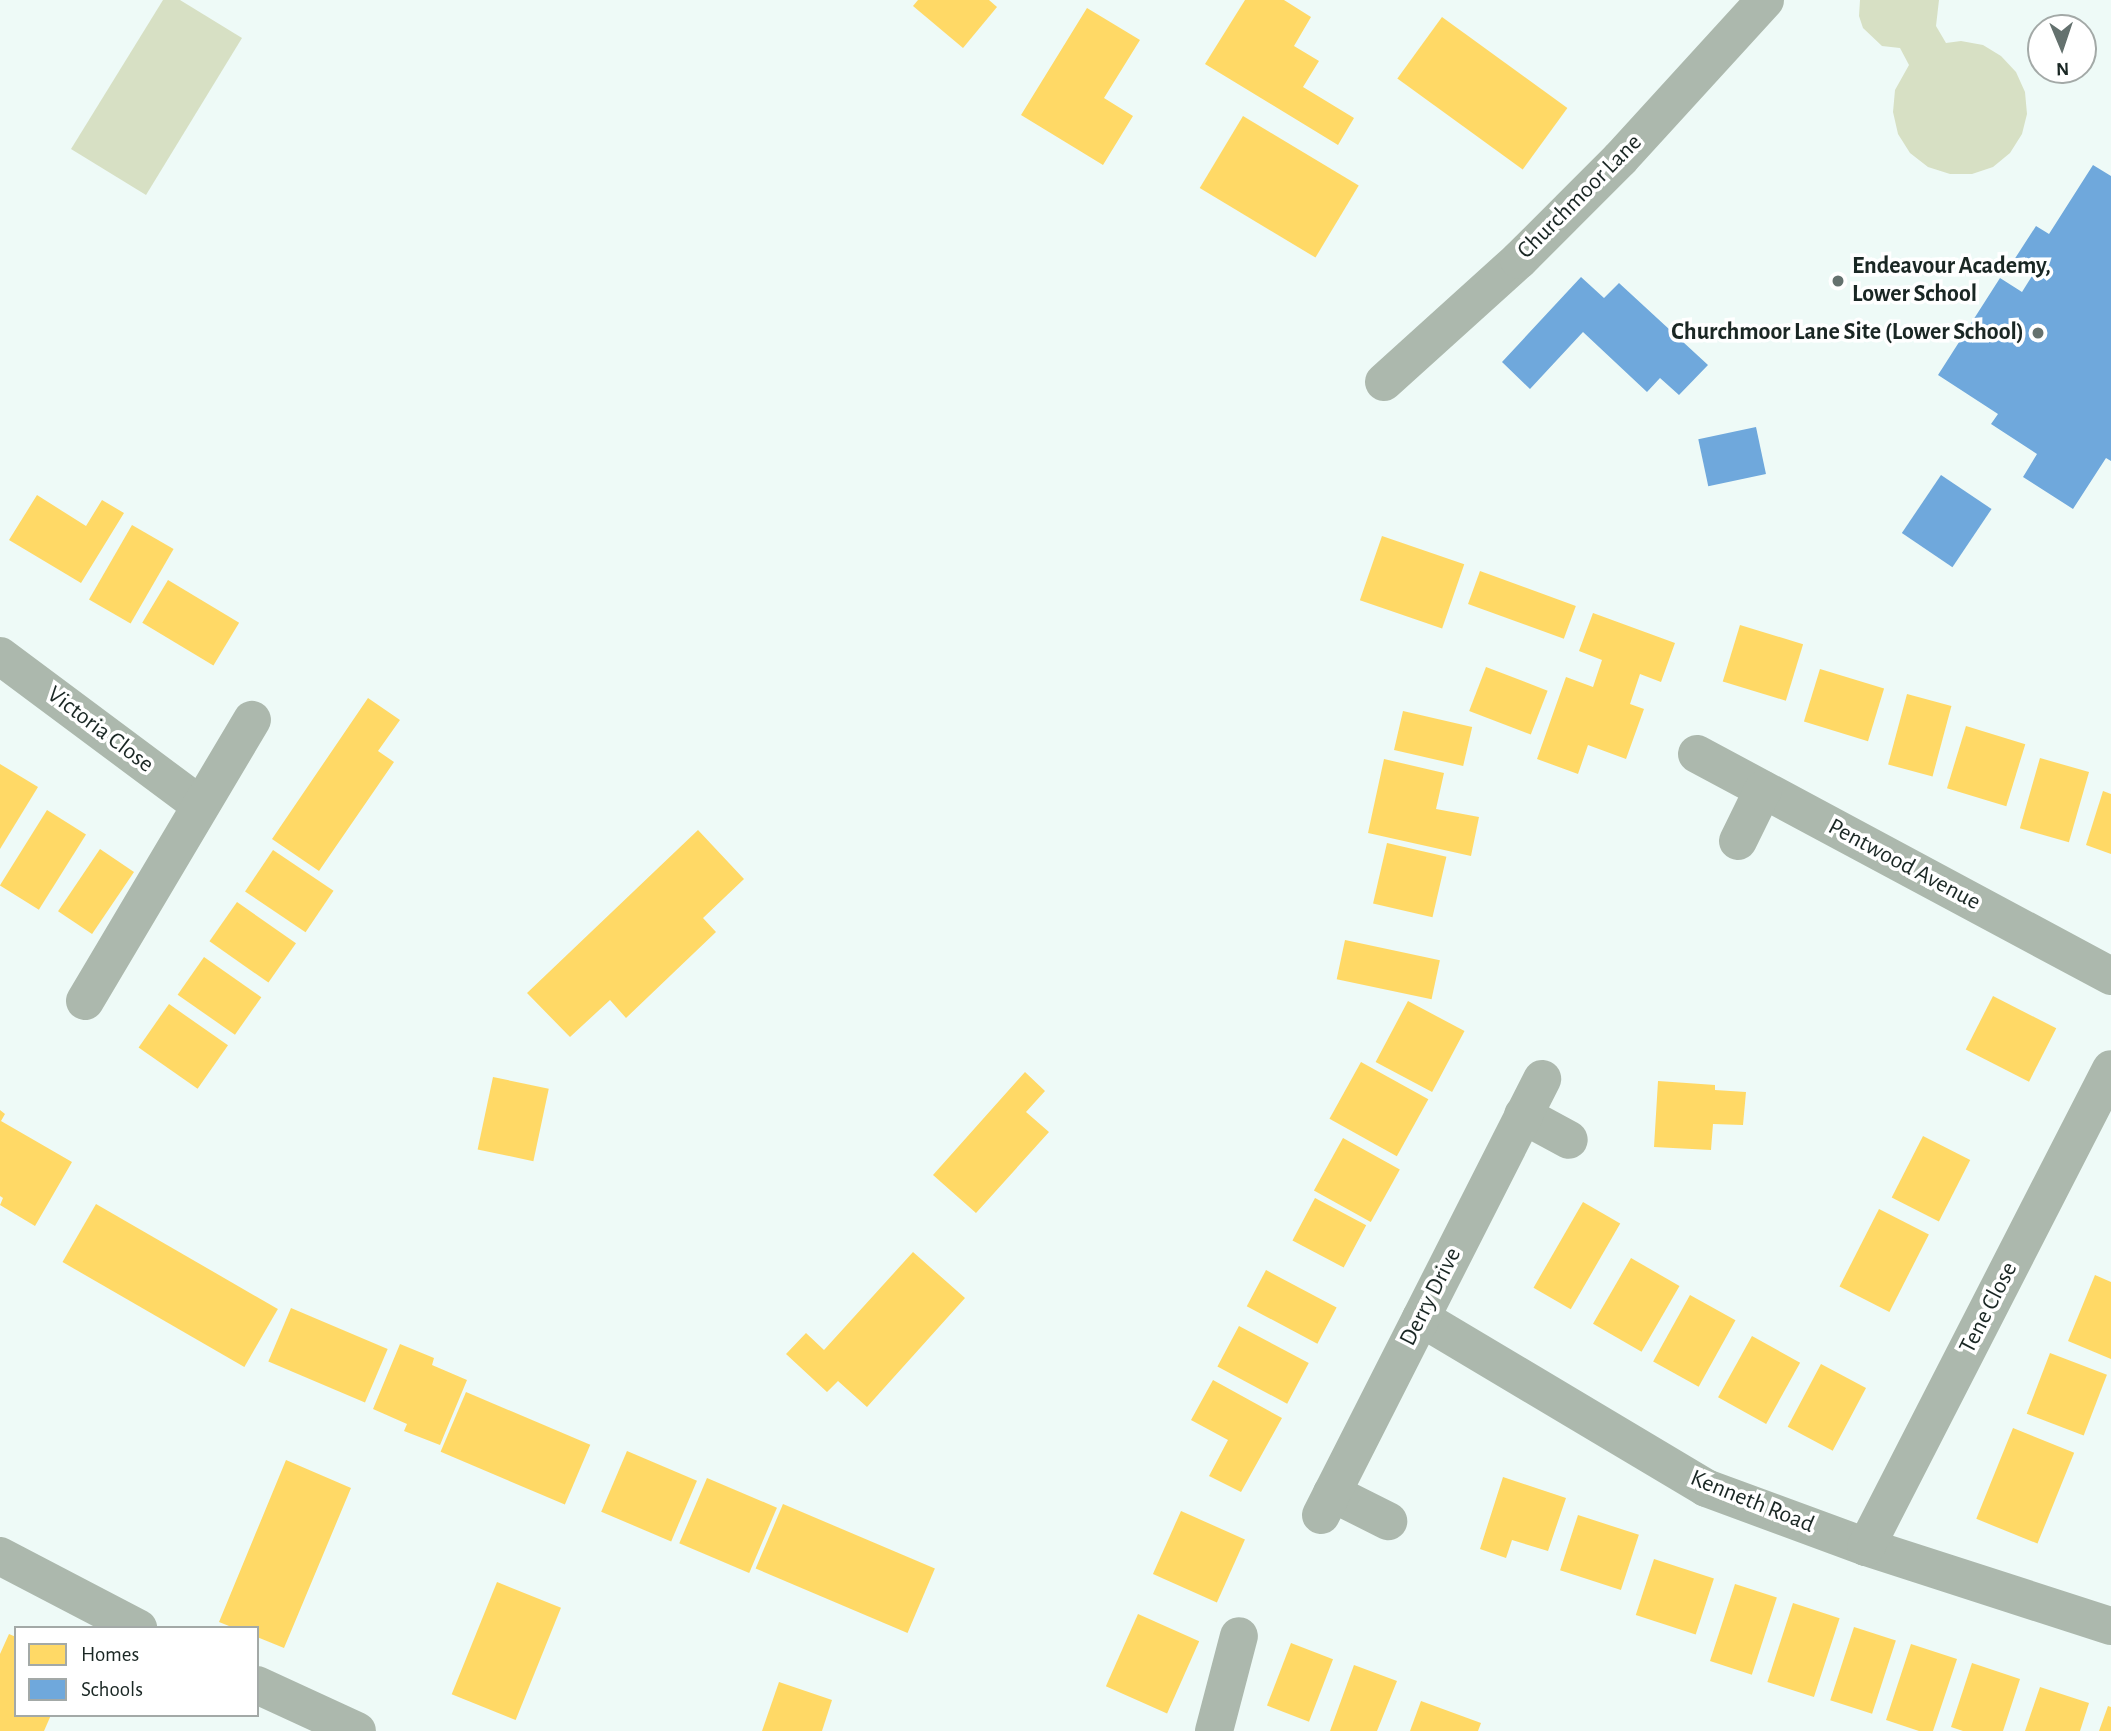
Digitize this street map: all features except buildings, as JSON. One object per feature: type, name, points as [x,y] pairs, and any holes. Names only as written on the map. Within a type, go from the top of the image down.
[{"type":"street","name":"Churchmoor Lane","points":[[1384,382],[1519,260],[1620,159],[1765,0]]},
{"type":"street","name":"Victoria Close","points":[[0,656],[200,805]]},
{"type":"street","points":[[85,1001],[252,720]]},
{"type":"street","name":"Pentwood Avenue","points":[[1696,754],[2111,976]]},
{"type":"street","points":[[1738,841],[1763,790]]},
{"type":"street","name":"Tene Close","points":[[1866,1547],[2111,1069]]},
{"type":"street","name":"Derry Drive","points":[[1388,1521],[1326,1504],[1542,1079]]},
{"type":"street","points":[[1524,1115],[1569,1140]]},
{"type":"street","name":"Kenneth Road","points":[[1421,1318],[1706,1488],[1866,1547],[2111,1626]]},
{"type":"street","points":[[0,1556],[134,1626]]},
{"type":"street","points":[[1214,1731],[1239,1636]]},
{"type":"street","points":[[259,1686],[357,1731]]},
{"type":"green space","points":[[163,0],[180,0],[242,38],[146,195],[71,149]]},
{"type":"green space","points":[[1860,0],[1939,0],[1936,26],[1946,43],[1961,41],[1983,45],[2001,56],[2016,72],[2025,92],[2027,114],[2022,134],[2010,153],[1993,167],[1972,174],[1950,174],[1928,167],[1910,153],[1898,134],[1893,112],[1895,90],[1909,65],[1900,48],[1882,46],[1863,28],[1859,16]]},
{"type":"place","name":"Endeavour Academy, Lower School","points":[[1838,281]]},
{"type":"place","name":"Churchmoor Lane Site (Lower School)","points":[[2038,333]]}]
